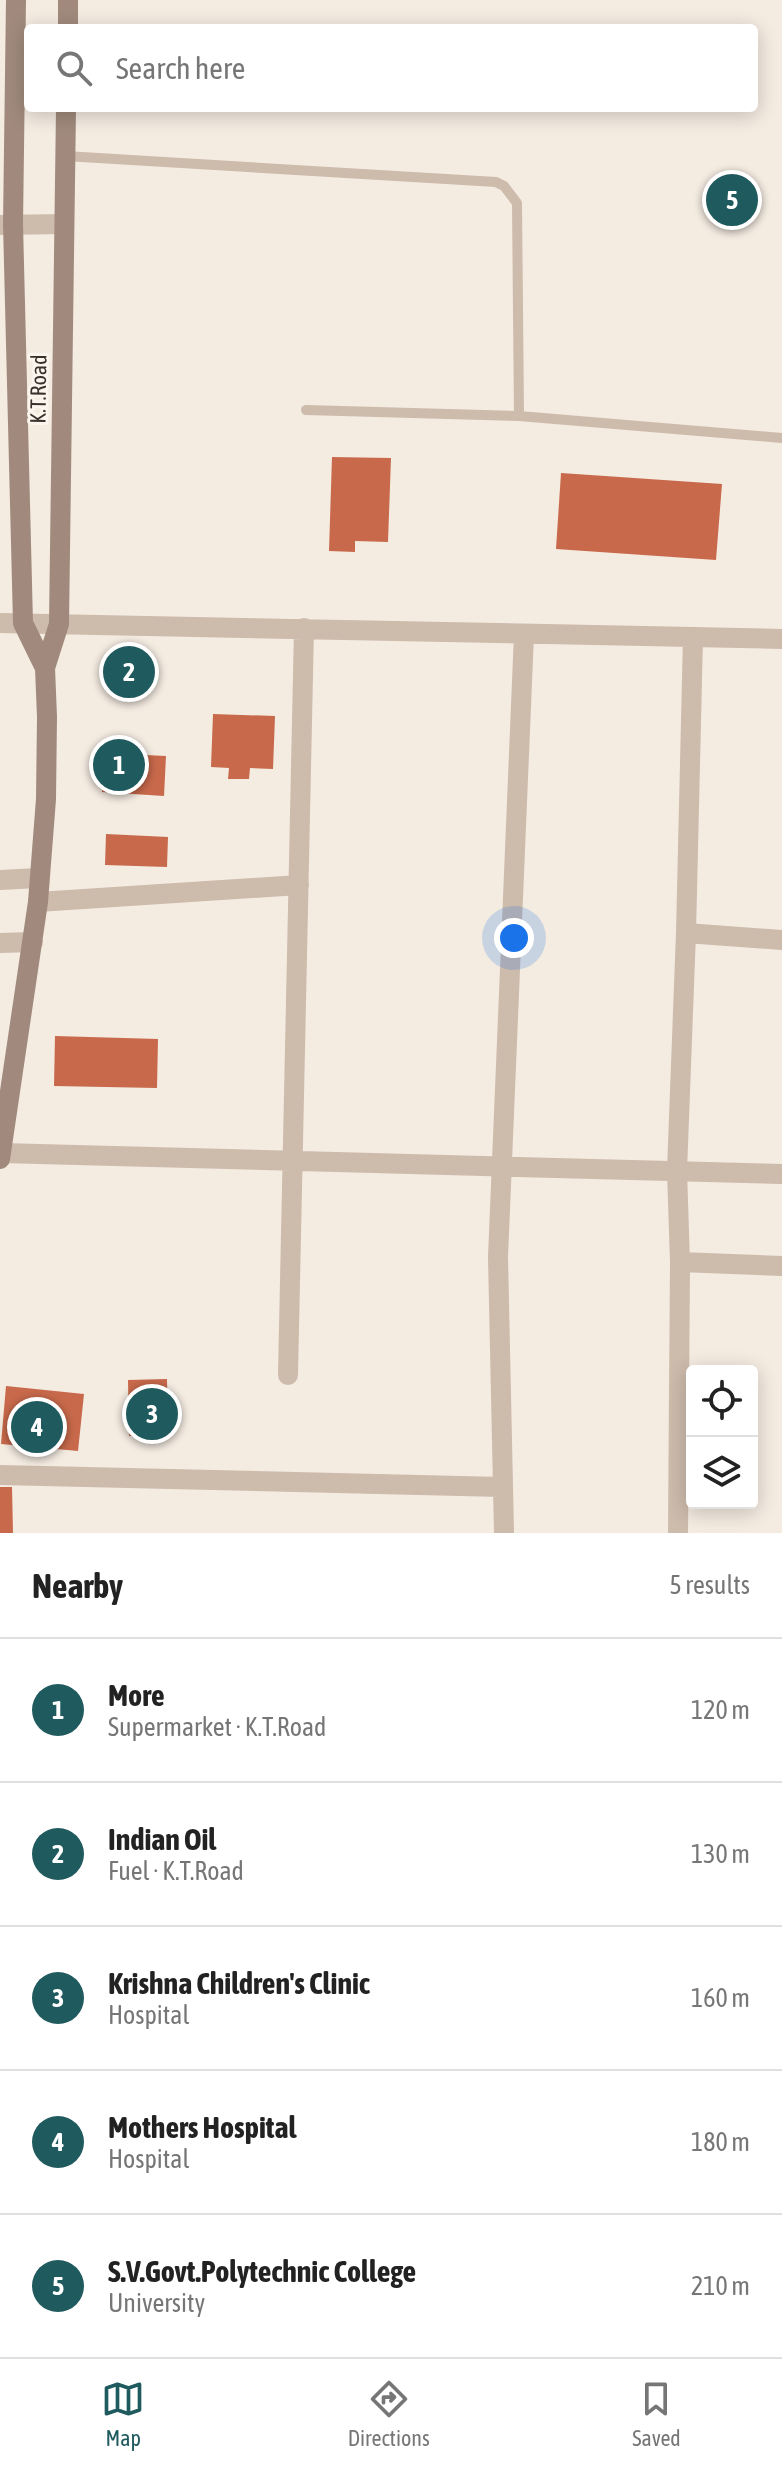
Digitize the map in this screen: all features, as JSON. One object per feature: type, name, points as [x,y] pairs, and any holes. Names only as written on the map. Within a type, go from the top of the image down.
[{"type":"main road","name":"K.T.Road","points":[[16,0],[6,224],[23,623],[45,668]]},
{"type":"main road","points":[[68,0],[68,24]]},
{"type":"main road","name":"K.T.Road","points":[[0,1159],[6,1065],[33,942],[38,902],[46,799],[45,668],[59,624],[66,112]]},
{"type":"street","points":[[6,224],[64,224]]},
{"type":"street","points":[[0,623],[782,639]]},
{"type":"street","points":[[288,1375],[304,628]]},
{"type":"street","points":[[504,1533],[498,1257],[524,634]]},
{"type":"street","points":[[678,1533],[680,1262],[677,1171],[693,637]]},
{"type":"street","points":[[0,880],[38,878]]},
{"type":"street","points":[[38,902],[299,885]]},
{"type":"street","points":[[686,933],[782,940]]},
{"type":"street","points":[[0,943],[33,942]]},
{"type":"street","points":[[1,1153],[782,1174]]},
{"type":"street","points":[[680,1262],[782,1266]]},
{"type":"street","points":[[0,1475],[502,1487]]},
{"type":"lane","points":[[65,156],[496,182],[504,186],[517,203],[519,416]]},
{"type":"lane","points":[[306,410],[519,416],[782,438]]},
{"type":"building","points":[[332,457],[391,458],[388,542],[355,541],[355,552],[329,551]]},
{"type":"building","points":[[561,473],[722,484],[716,560],[556,549]]},
{"type":"building","points":[[213,714],[275,716],[273,769],[250,768],[249,779],[228,779],[229,768],[211,767]]},
{"type":"building","points":[[104,753],[166,756],[164,796],[102,792]]},
{"type":"building","points":[[106,834],[168,837],[167,867],[105,865]]},
{"type":"building","points":[[55,1036],[158,1039],[157,1088],[54,1086]]},
{"type":"building","points":[[167,1379],[168,1435],[129,1436],[128,1380]]},
{"type":"building","points":[[6,1386],[84,1394],[78,1451],[1,1444]]},
{"type":"building","points":[[0,1487],[12,1487],[13,1533],[0,1533]]},
{"type":"place","name":"S.V.Govt.Polytechnic College","points":[[732,200]]},
{"type":"place","name":"Indian Oil","points":[[129,672]]},
{"type":"place","name":"More","points":[[119,765]]},
{"type":"place","name":"Krishna Children's Clinic","points":[[152,1414]]},
{"type":"place","name":"Mothers Hospital","points":[[37,1427]]}]
